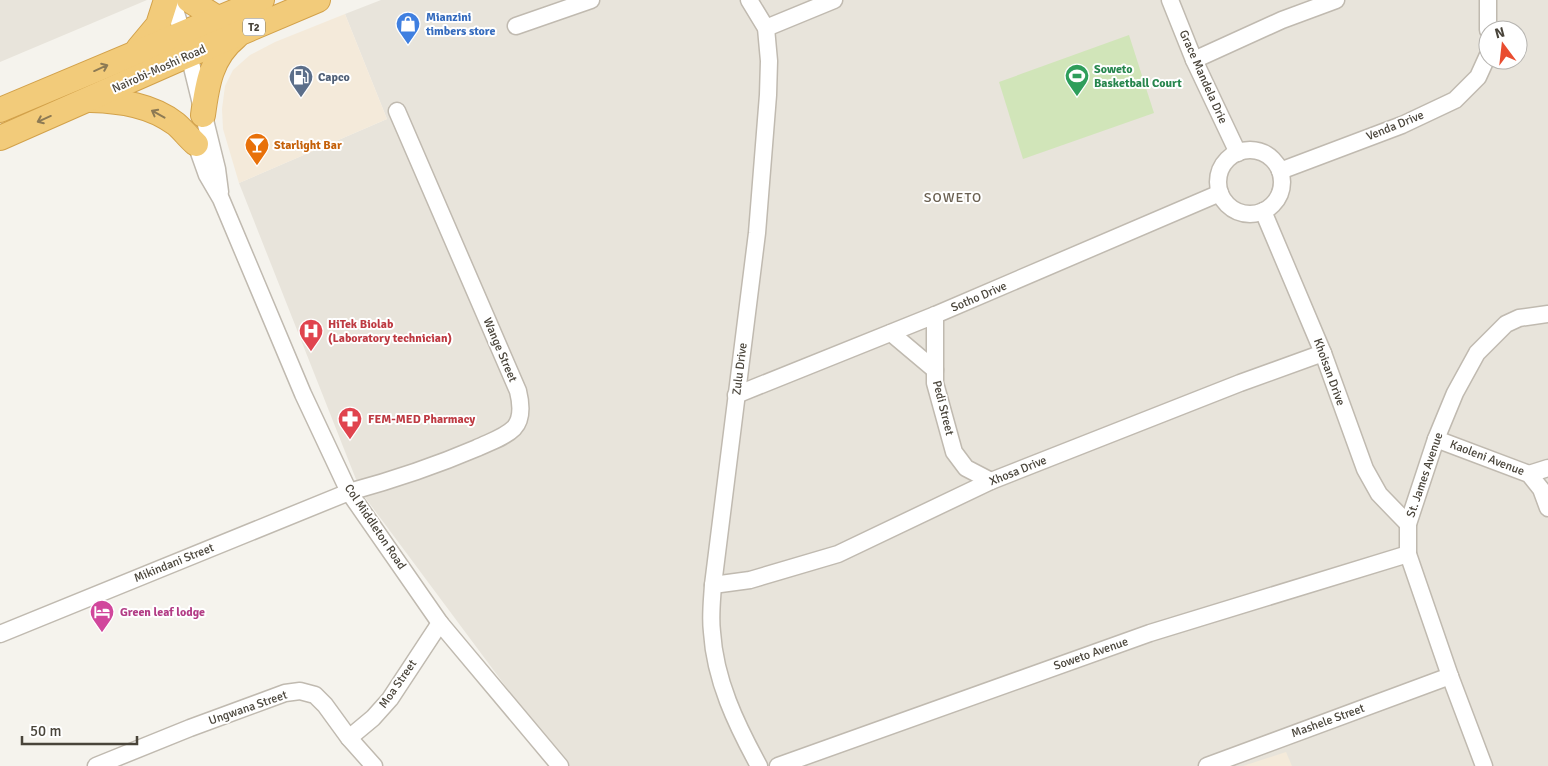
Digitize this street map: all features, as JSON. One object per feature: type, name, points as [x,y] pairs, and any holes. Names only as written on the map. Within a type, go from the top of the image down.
[{"type":"highway","points":[[135,52],[145,43],[158,25],[169,0]]},
{"type":"highway","points":[[189,0],[219,19]]},
{"type":"highway","name":"Nairobi-Moshi Road","points":[[0,138],[89,100],[180,46],[219,19],[262,0]]},
{"type":"highway","name":"Nairobi-Moshi Road","points":[[0,110],[135,52],[180,46],[241,33],[318,0]]},
{"type":"highway","points":[[203,115],[209,77],[214,64],[221,51],[241,33]]},
{"type":"highway","points":[[89,100],[120,102],[149,108],[177,124],[196,144]]},
{"type":"street","points":[[169,0],[180,46]]},
{"type":"street","points":[[516,26],[591,0]]},
{"type":"street","name":"Zulu Drive","points":[[749,0],[766,28],[769,61],[768,95],[758,223],[713,585],[711,630],[714,658],[724,692],[743,737],[759,766]]},
{"type":"street","points":[[766,28],[834,0]]},
{"type":"street","name":"Grace Mandela Drie","points":[[1170,0],[1194,60],[1238,153]]},
{"type":"street","points":[[1194,60],[1282,20],[1336,0]]},
{"type":"street","points":[[1488,0],[1488,20]]},
{"type":"street","name":"Col Middleton Road","points":[[180,46],[203,115],[214,159],[221,199]]},
{"type":"street","name":"Col Middleton Road","points":[[180,46],[214,159]]},
{"type":"street","name":"Venda Drive","points":[[1280,171],[1402,125],[1455,100],[1478,77],[1481,70]]},
{"type":"street","name":"Wange Street","points":[[349,492],[396,479],[444,462],[504,436],[515,427],[520,416],[521,404],[518,391],[396,111]]},
{"type":"street","points":[[196,144],[214,159]]},
{"type":"street","name":"Col Middleton Road","points":[[196,144],[207,175],[221,199],[303,394],[349,492],[440,623],[560,766]]},
{"type":"street","points":[[1242,150],[1254,150],[1264,153],[1273,159],[1280,171],[1282,187],[1278,197],[1272,205],[1263,211],[1253,214],[1238,211],[1225,202],[1220,193],[1218,183],[1224,162],[1238,153],[1242,150]]},
{"type":"street","name":"Sotho Drive","points":[[736,395],[935,315],[1220,193]]},
{"type":"street","name":"Khoisan Drive","points":[[1263,211],[1323,353],[1364,469],[1379,494],[1408,524]]},
{"type":"street","name":"St. James Avenue","points":[[1484,766],[1450,676],[1408,554],[1408,524],[1436,439],[1455,393],[1477,353],[1506,324],[1519,318],[1548,314]]},
{"type":"street","name":"Pedi Street","points":[[935,315],[935,383],[954,452],[966,468],[991,481]]},
{"type":"street","points":[[891,333],[936,370]]},
{"type":"street","name":"Xhosa Drive","points":[[713,585],[750,580],[838,554],[991,481],[1240,383],[1323,353]]},
{"type":"street","name":"Kaoleni Avenue","points":[[1436,439],[1529,474],[1541,489],[1548,508]]},
{"type":"street","points":[[1529,474],[1548,468]]},
{"type":"street","name":"Mikindani Street","points":[[0,634],[349,492]]},
{"type":"street","name":"Soweto Avenue","points":[[778,766],[1150,633],[1408,554]]},
{"type":"street","name":"Moa Street","points":[[349,738],[373,718],[390,699],[440,623]]},
{"type":"street","name":"Mashele Street","points":[[1206,766],[1450,676]]},
{"type":"street","name":"Ungwana Street","points":[[96,766],[285,693],[300,691],[315,695],[325,705],[349,738],[374,766]]},
{"type":"shaded area","points":[[0,0],[147,0],[0,62]]},
{"type":"shaded area","name":"SOWETO","points":[[381,0],[1548,0],[1548,766],[565,766],[361,492],[239,183],[387,119],[345,14]]},
{"type":"shaded area","name":"Capco","points":[[345,14],[387,119],[239,183],[223,129],[222,109],[225,86],[233,70],[250,55],[275,42]]},
{"type":"shaded area","points":[[1286,752],[1292,766],[1243,766]]},
{"type":"green space","name":"Soweto Basketball Court","points":[[1129,35],[1154,113],[1023,159],[999,82]]},
{"type":"place","name":"Mianzini timbers store","points":[[408,45]]},
{"type":"place","name":"Soweto Basketball Court","points":[[1077,97]]},
{"type":"place","name":"Capco","points":[[301,98]]},
{"type":"place","name":"Starlight Bar","points":[[257,166]]},
{"type":"place","name":"HiTek Biolab (Laboratory technician)","points":[[311,352]]},
{"type":"place","name":"FEM-MED Pharmacy","points":[[350,440]]},
{"type":"place","name":"Green leaf lodge","points":[[102,633]]},
{"type":"district","name":"SOWETO","points":[[953,197]]}]
